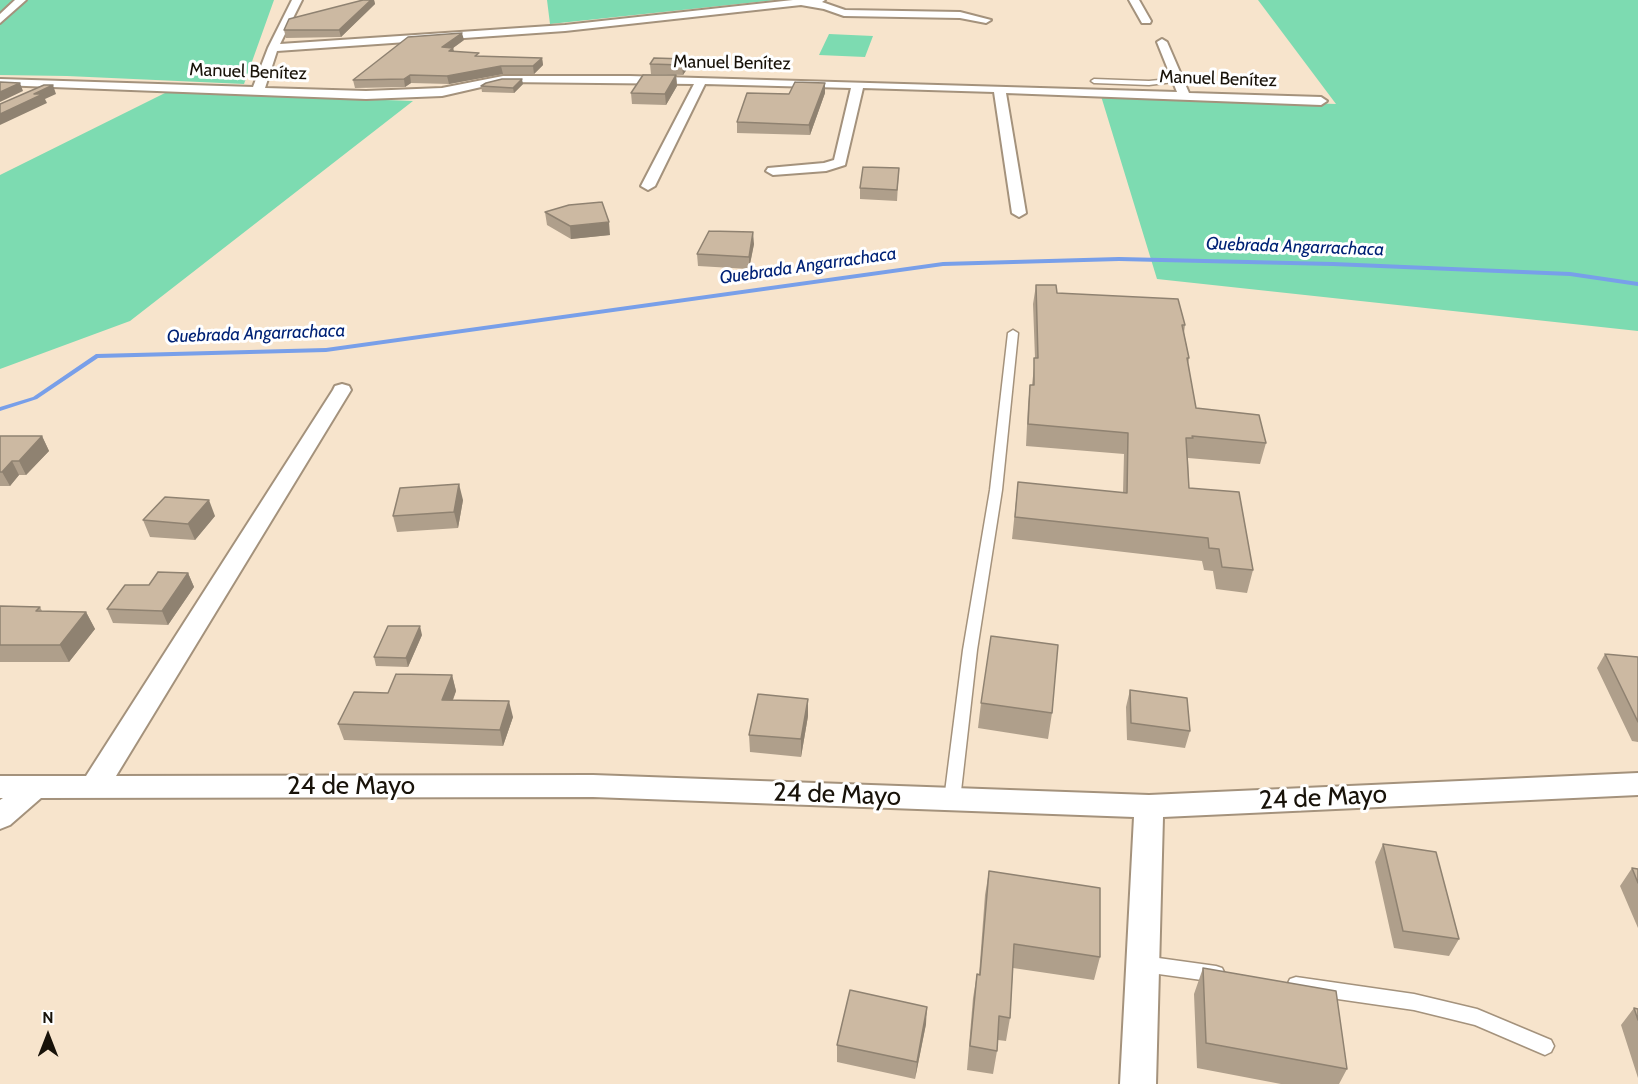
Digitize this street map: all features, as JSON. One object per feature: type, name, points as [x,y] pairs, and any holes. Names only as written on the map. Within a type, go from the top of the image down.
[{"type":"street","points":[[0,20],[21,0]]},
{"type":"street","points":[[258,90],[273,48],[297,0]]},
{"type":"street","name":"Manuel Benítez","points":[[273,48],[565,28],[820,0]]},
{"type":"street","points":[[1134,0],[1146,21]]},
{"type":"street","points":[[802,2],[826,6],[844,13],[960,15],[986,20]]},
{"type":"street","points":[[1162,42],[1185,96]]},
{"type":"street","name":"Manuel Benítez","points":[[0,82],[408,95],[442,92],[503,79],[701,81],[1321,101]]},
{"type":"street","points":[[648,186],[701,81]]},
{"type":"street","points":[[28,95],[57,83]]},
{"type":"street","points":[[773,171],[826,167],[840,162],[858,85]]},
{"type":"street","points":[[999,89],[1019,213]]},
{"type":"street","points":[[94,787],[342,390]]},
{"type":"street","name":"24 de Mayo","points":[[0,787],[593,786],[1149,806],[1638,784]]},
{"type":"street","points":[[0,817],[35,787]]},
{"type":"street","points":[[1138,1084],[1149,806]]},
{"type":"lane","points":[[1094,81],[1149,83],[1179,80]]},
{"type":"lane","points":[[952,800],[970,650],[996,490],[1013,333]]},
{"type":"lane","points":[[1143,964],[1233,976]]},
{"type":"lane","points":[[1278,982],[1435,1006],[1477,1017],[1545,1046]]},
{"type":"green space","points":[[0,0],[274,0],[244,84],[0,75]]},
{"type":"green space","points":[[547,0],[776,0],[550,24]]},
{"type":"green space","points":[[1258,0],[1638,0],[1638,331],[1157,279],[1101,96],[1336,104]]},
{"type":"green space","points":[[829,34],[873,36],[865,57],[819,55]]},
{"type":"green space","points":[[167,92],[413,101],[130,321],[0,369],[0,175]]},
{"type":"building","points":[[363,0],[371,0],[339,30],[284,30],[289,19]]},
{"type":"building","points":[[462,33],[442,47],[453,48],[449,51],[479,53],[475,56],[542,58],[533,66],[501,66],[447,76],[410,75],[404,79],[353,80],[408,37]]},
{"type":"building","points":[[654,58],[686,59],[682,65],[650,64]]},
{"type":"building","points":[[643,75],[676,75],[665,94],[631,93]]},
{"type":"building","points":[[502,79],[522,79],[513,88],[481,86],[486,83]]},
{"type":"building","points":[[0,82],[20,83],[0,92]]},
{"type":"building","points":[[795,82],[825,83],[809,125],[737,122],[747,93],[789,94]]},
{"type":"building","points":[[44,85],[53,85],[34,94],[43,94],[0,114],[0,104]]},
{"type":"building","points":[[863,167],[899,168],[897,190],[860,188]]},
{"type":"building","points":[[602,202],[609,222],[570,226],[545,212],[569,205]]},
{"type":"building","points":[[709,231],[753,232],[749,257],[697,254]]},
{"type":"building","points":[[1036,285],[1056,285],[1057,293],[1178,299],[1185,325],[1182,325],[1196,408],[1259,415],[1266,443],[1192,436],[1193,438],[1186,438],[1189,488],[1239,492],[1253,570],[1222,567],[1219,549],[1209,548],[1208,538],[1015,517],[1018,482],[1127,493],[1128,433],[1028,424],[1030,385],[1034,385],[1034,358],[1038,358]]},
{"type":"building","points":[[0,436],[42,436],[19,461],[12,461],[0,472]]},
{"type":"building","points":[[459,484],[454,512],[393,516],[400,488]]},
{"type":"building","points":[[165,497],[209,500],[188,524],[143,520]]},
{"type":"building","points":[[158,572],[188,573],[162,611],[107,609],[125,585],[149,585]]},
{"type":"building","points":[[0,606],[40,607],[36,611],[86,612],[60,645],[0,645]]},
{"type":"building","points":[[388,626],[420,626],[406,658],[374,657]]},
{"type":"building","points":[[991,636],[1058,645],[1052,713],[981,703]]},
{"type":"building","points":[[1605,654],[1638,657],[1638,722]]},
{"type":"building","points":[[396,674],[452,675],[442,700],[509,701],[500,730],[338,724],[354,692],[388,693]]},
{"type":"building","points":[[1130,690],[1187,698],[1190,731],[1131,723]]},
{"type":"building","points":[[758,694],[808,699],[801,739],[749,735]]},
{"type":"building","points":[[1383,844],[1436,852],[1459,939],[1403,931]]},
{"type":"building","points":[[1632,868],[1638,869],[1638,883]]},
{"type":"building","points":[[989,871],[1100,888],[1100,957],[1014,944],[1010,1018],[999,1016],[997,1051],[970,1046],[977,974],[980,975]]},
{"type":"building","points":[[1203,968],[1336,991],[1347,1069],[1206,1043]]},
{"type":"building","points":[[850,990],[927,1007],[917,1062],[837,1045]]},
{"type":"waterway","name":"Quebrada Angarrachaca","points":[[0,409],[35,398],[96,356],[326,350],[943,264],[1119,259],[1333,264],[1570,274],[1638,284]]}]
